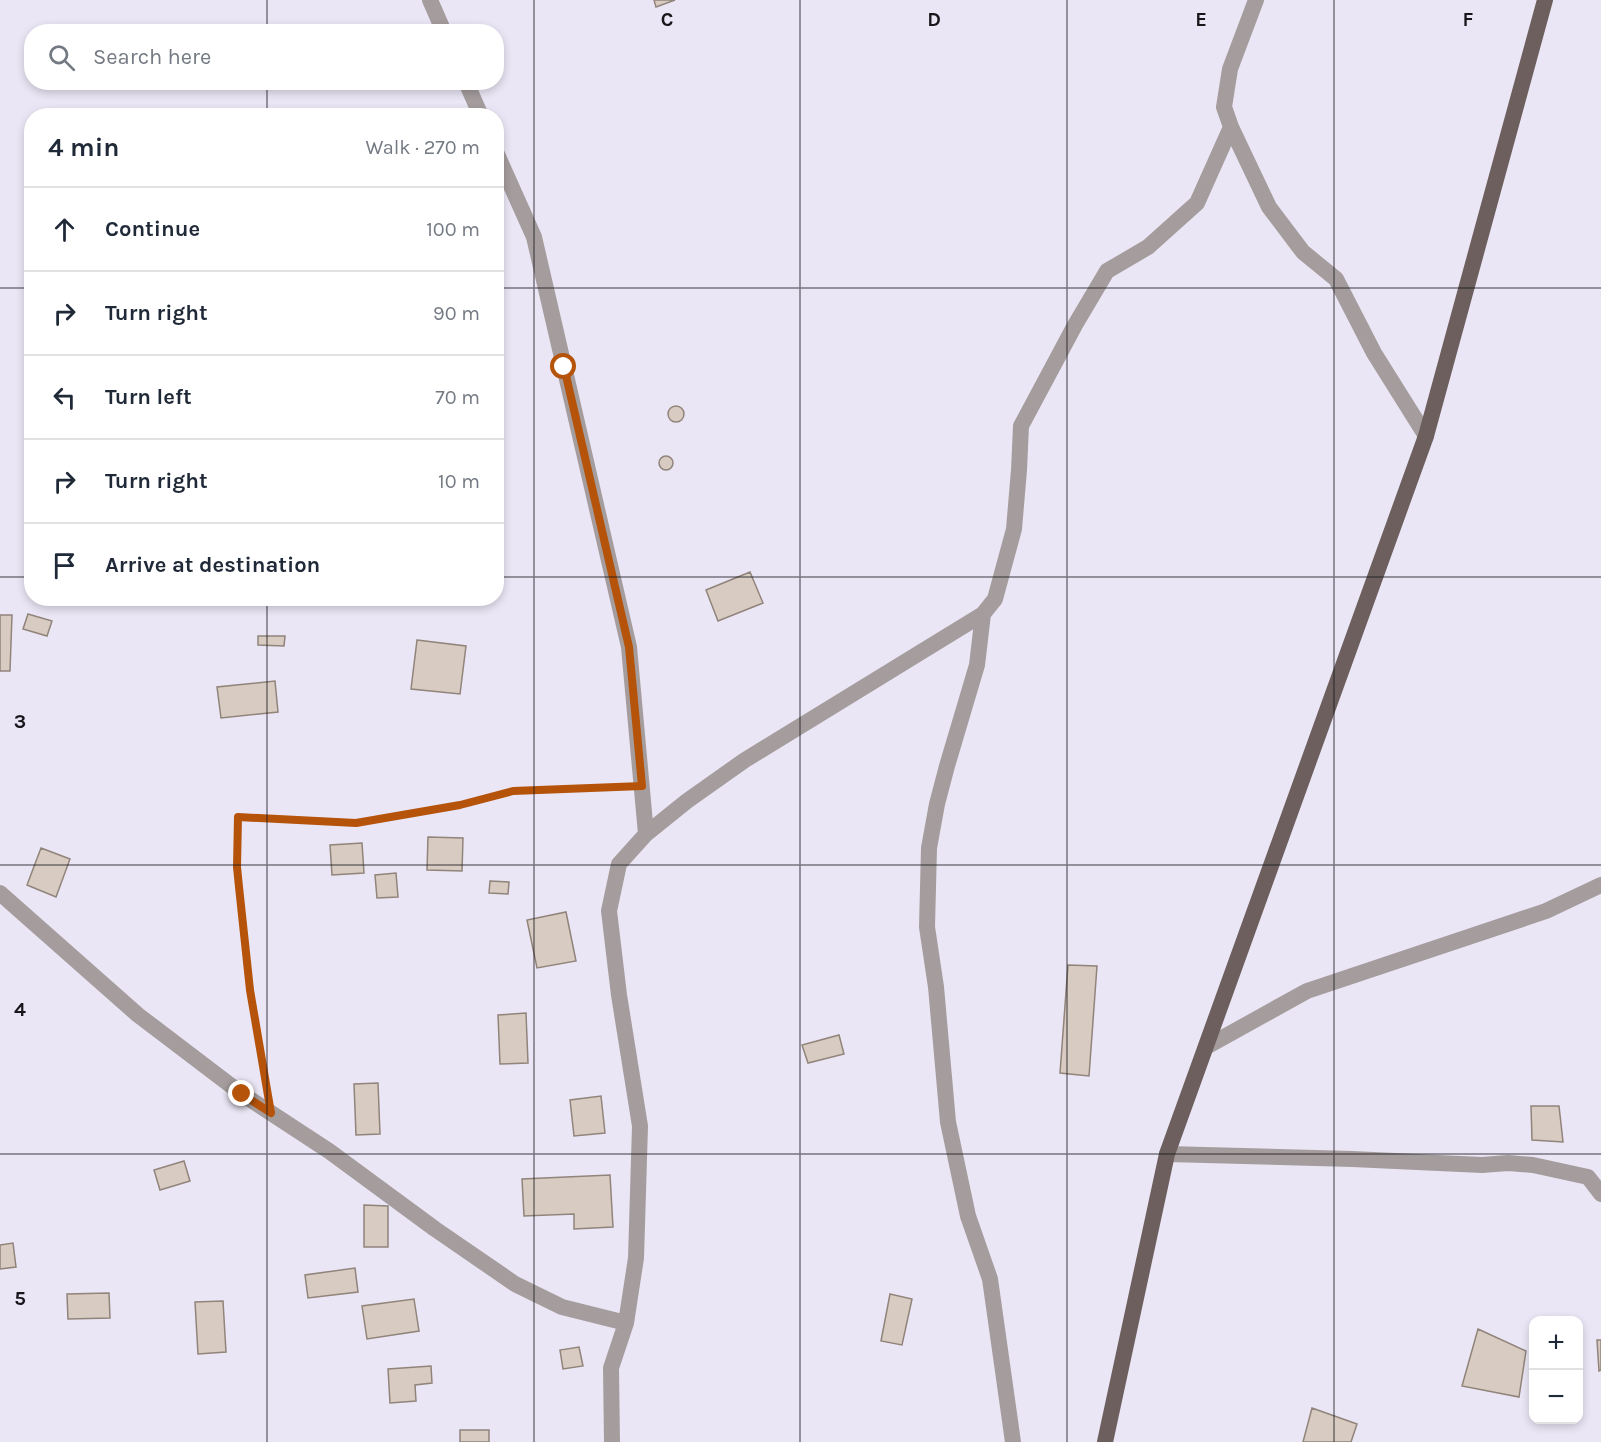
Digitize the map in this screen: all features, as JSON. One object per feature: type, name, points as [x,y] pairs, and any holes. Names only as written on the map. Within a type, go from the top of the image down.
[{"type":"main road","points":[[1105,1442],[1167,1154],[1426,436],[1545,0]]},
{"type":"street","points":[[430,0],[440,24]]},
{"type":"street","points":[[1256,0],[1230,69],[1224,107],[1231,128],[1269,207],[1303,252],[1336,279],[1374,353],[1426,436]]},
{"type":"street","points":[[470,90],[477,108]]},
{"type":"street","points":[[612,1442],[611,1368],[626,1323],[636,1258],[640,1126],[619,995],[609,911],[619,864],[646,834],[687,801],[745,760],[983,614],[995,599],[1014,529],[1020,426],[1107,271],[1148,247],[1197,202],[1231,128]]},
{"type":"street","points":[[504,170],[534,237],[629,647],[646,834]]},
{"type":"street","points":[[983,614],[977,664],[947,766],[929,848],[927,927],[936,987],[948,1122],[968,1216],[990,1279],[1013,1442]]},
{"type":"street","points":[[1206,1047],[1307,991],[1546,911],[1601,885]]},
{"type":"street","points":[[0,893],[138,1015],[242,1094],[329,1151],[515,1284],[562,1307],[626,1323]]},
{"type":"street","points":[[1167,1154],[1533,1165],[1588,1177],[1601,1194]]},
{"type":"path","points":[[271,1113],[250,990],[237,867],[238,817],[356,823],[460,805],[513,791],[642,786]]},
{"type":"building","points":[[654,0],[675,0],[656,7]]},
{"type":"building","points":[[673,406],[679,406],[684,414],[682,420],[673,422],[668,417],[668,411]]},
{"type":"building","points":[[666,456],[671,458],[673,463],[671,468],[666,470],[661,468],[659,463],[661,458]]},
{"type":"building","points":[[750,572],[763,603],[718,621],[706,590]]},
{"type":"building","points":[[28,614],[52,621],[47,636],[23,629]]},
{"type":"building","points":[[0,615],[12,615],[10,671],[0,671]]},
{"type":"building","points":[[258,636],[285,636],[284,646],[258,645]]},
{"type":"building","points":[[417,640],[466,646],[460,694],[411,689]]},
{"type":"building","points":[[275,681],[278,712],[221,718],[217,687]]},
{"type":"building","points":[[428,837],[463,838],[462,871],[427,870]]},
{"type":"building","points":[[362,843],[364,873],[332,875],[330,845]]},
{"type":"building","points":[[41,848],[70,859],[56,897],[27,885]]},
{"type":"building","points":[[396,873],[398,897],[377,898],[375,875]]},
{"type":"building","points":[[490,881],[509,882],[508,894],[489,893]]},
{"type":"building","points":[[566,912],[576,961],[537,968],[527,920]]},
{"type":"building","points":[[1068,965],[1097,966],[1089,1076],[1060,1073]]},
{"type":"building","points":[[526,1013],[528,1063],[500,1064],[498,1015]]},
{"type":"building","points":[[839,1035],[844,1054],[808,1063],[802,1045]]},
{"type":"building","points":[[378,1083],[380,1134],[356,1135],[354,1084]]},
{"type":"building","points":[[601,1096],[605,1133],[574,1136],[570,1100]]},
{"type":"building","points":[[1531,1106],[1559,1106],[1563,1142],[1532,1140]]},
{"type":"building","points":[[184,1161],[190,1181],[160,1190],[154,1170]]},
{"type":"building","points":[[610,1175],[613,1227],[574,1229],[574,1214],[524,1216],[522,1179]]},
{"type":"building","points":[[364,1205],[388,1206],[388,1247],[364,1247]]},
{"type":"building","points":[[13,1243],[16,1267],[0,1269],[0,1245]]},
{"type":"building","points":[[355,1268],[358,1292],[308,1298],[305,1275]]},
{"type":"building","points":[[109,1293],[110,1318],[68,1319],[67,1294]]},
{"type":"building","points":[[890,1294],[912,1299],[902,1345],[881,1341]]},
{"type":"building","points":[[414,1299],[419,1331],[367,1339],[362,1306]]},
{"type":"building","points":[[223,1301],[226,1352],[198,1354],[195,1302]]},
{"type":"building","points":[[1478,1329],[1526,1351],[1519,1397],[1462,1386]]},
{"type":"building","points":[[1597,1340],[1601,1340],[1601,1370],[1599,1371]]},
{"type":"building","points":[[579,1347],[583,1366],[563,1369],[560,1350]]},
{"type":"building","points":[[431,1366],[432,1383],[415,1385],[416,1401],[390,1403],[388,1369]]},
{"type":"building","points":[[1312,1408],[1357,1424],[1351,1442],[1303,1442]]},
{"type":"building","points":[[460,1430],[489,1430],[489,1442],[460,1442]]},
{"type":"route","points":[[242,1094],[271,1113],[250,990],[237,867],[238,817],[356,823],[460,805],[513,791],[642,786],[629,647],[564,367]]}]
